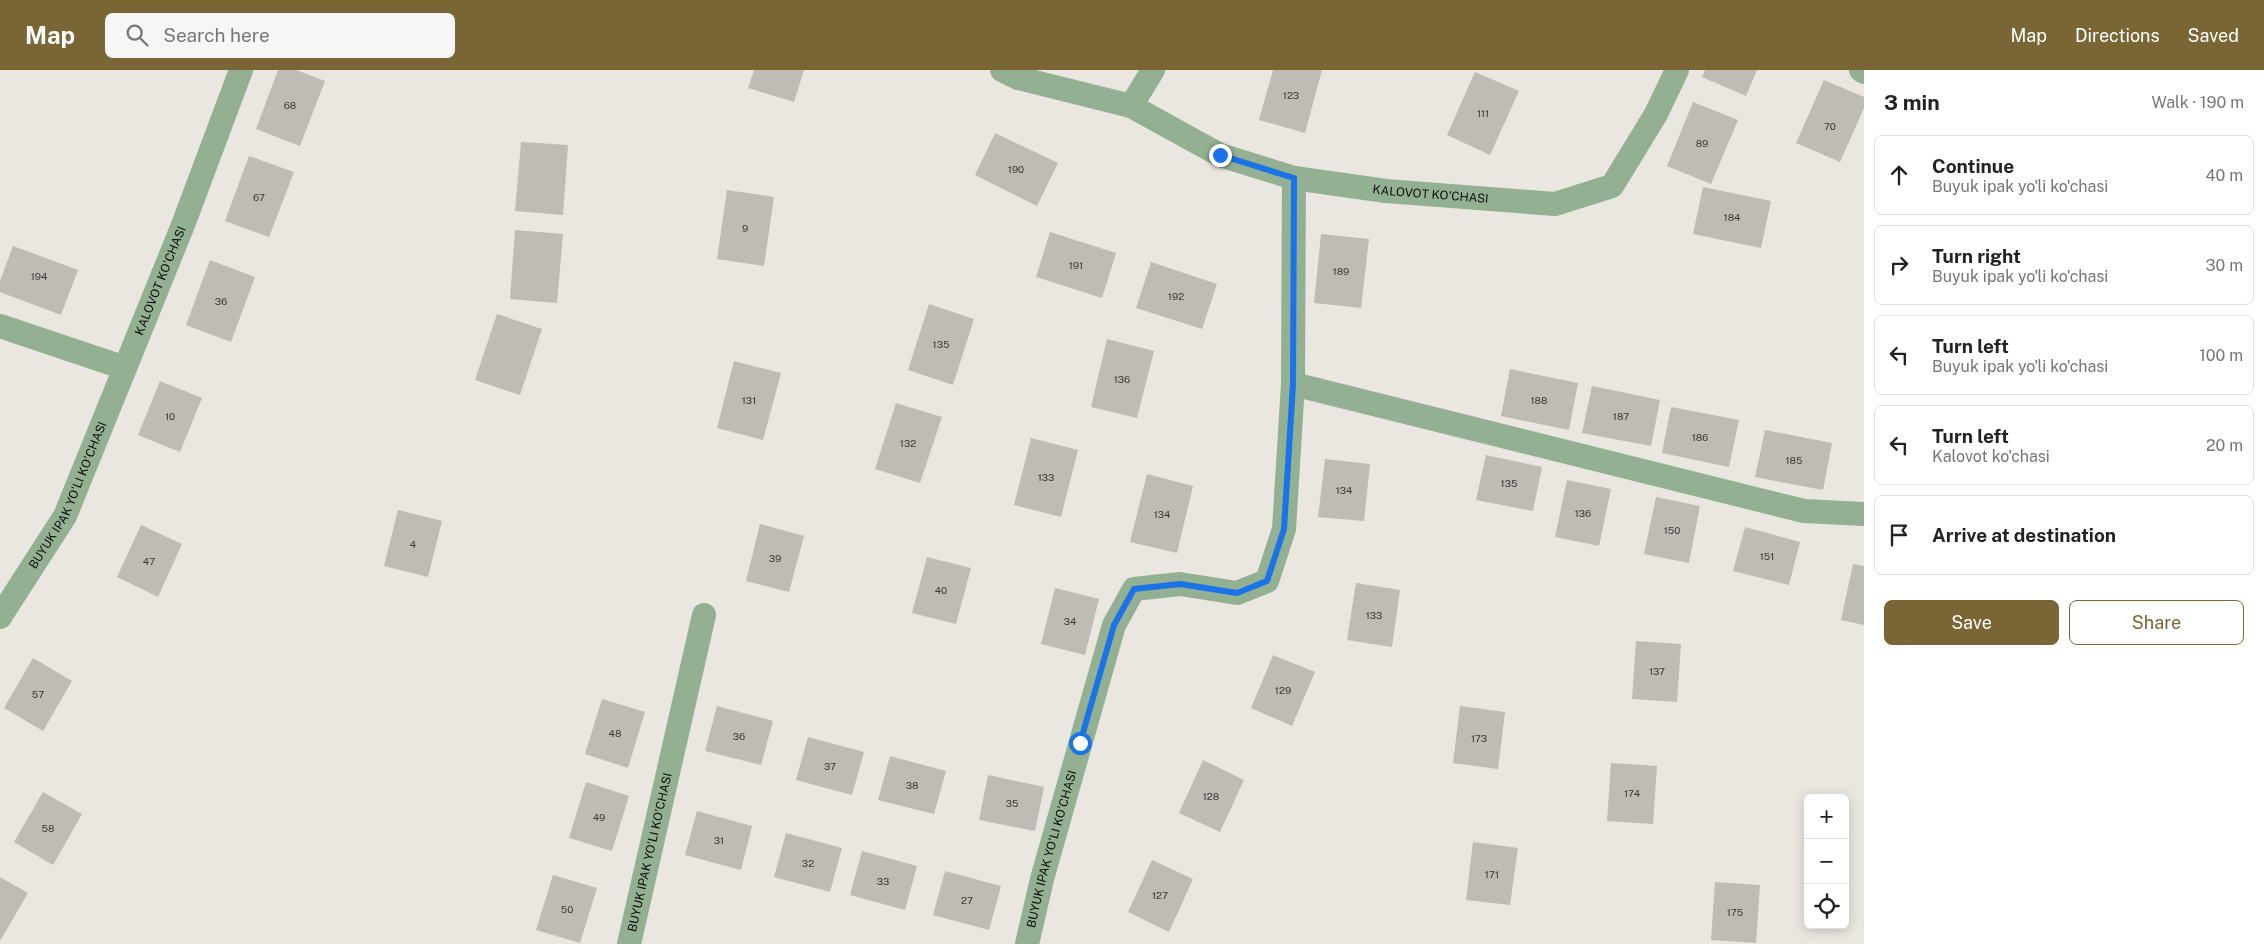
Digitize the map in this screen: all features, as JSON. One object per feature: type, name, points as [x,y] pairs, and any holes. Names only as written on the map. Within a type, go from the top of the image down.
[{"type":"street","name":"KALOVOT KO'CHASI","points":[[125,368],[183,225],[241,70]]},
{"type":"street","name":"KALOVOT KO'CHASI","points":[[1002,70],[1018,78],[1131,106],[1220,155],[1294,178],[1386,191],[1555,204],[1612,186],[1656,114],[1677,70]]},
{"type":"street","points":[[1131,106],[1153,70]]},
{"type":"street","name":"BUYUK IPAK YO'LI KO'CHASI","points":[[1028,944],[1042,879],[1114,625],[1134,589],[1180,584],[1237,593],[1267,581],[1284,529],[1293,384],[1294,178]]},
{"type":"street","points":[[0,326],[125,368]]},
{"type":"street","name":"BUYUK IPAK YO'LI KO'CHASI","points":[[0,617],[65,516],[125,368]]},
{"type":"street","points":[[1293,384],[1804,511],[1864,514]]},
{"type":"street","name":"BUYUK IPAK YO'LI KO'CHASI","points":[[629,944],[704,615]]},
{"type":"building","points":[[278,70],[296,70],[325,81],[300,146],[256,129]]},
{"type":"building","points":[[754,70],[804,70],[794,102],[748,88]]},
{"type":"building","points":[[1273,70],[1322,70],[1305,133],[1259,120]]},
{"type":"building","points":[[1705,70],[1757,70],[1746,96],[1702,77]]},
{"type":"building","points":[[1475,72],[1519,91],[1490,155],[1447,135]]},
{"type":"building","points":[[1824,80],[1864,97],[1864,108],[1840,162],[1796,143]]},
{"type":"building","points":[[1693,102],[1738,120],[1711,184],[1667,166]]},
{"type":"building","points":[[995,133],[1058,163],[1037,206],[975,175]]},
{"type":"building","points":[[521,142],[568,145],[563,215],[515,211]]},
{"type":"building","points":[[249,156],[294,172],[269,237],[225,221]]},
{"type":"building","points":[[1703,187],[1771,201],[1761,248],[1693,234]]},
{"type":"building","points":[[727,190],[774,197],[764,266],[717,259]]},
{"type":"building","points":[[515,230],[563,234],[557,303],[510,299]]},
{"type":"building","points":[[1050,232],[1116,253],[1102,298],[1036,277]]},
{"type":"building","points":[[1321,234],[1369,239],[1361,308],[1314,303]]},
{"type":"building","points":[[13,246],[78,270],[61,315],[0,292],[0,281]]},
{"type":"building","points":[[210,260],[255,277],[231,342],[186,325]]},
{"type":"building","points":[[1151,262],[1217,284],[1202,329],[1136,308]]},
{"type":"building","points":[[929,304],[974,319],[953,385],[908,370]]},
{"type":"building","points":[[497,314],[542,329],[520,395],[475,380]]},
{"type":"building","points":[[1107,339],[1154,351],[1137,418],[1091,407]]},
{"type":"building","points":[[734,361],[781,373],[763,440],[717,428]]},
{"type":"building","points":[[1510,369],[1578,383],[1569,430],[1501,416]]},
{"type":"building","points":[[160,381],[202,398],[180,452],[138,435]]},
{"type":"building","points":[[1592,386],[1660,400],[1651,446],[1582,433]]},
{"type":"building","points":[[896,403],[942,417],[920,483],[875,469]]},
{"type":"building","points":[[1671,407],[1739,420],[1729,467],[1662,453]]},
{"type":"building","points":[[1765,430],[1832,443],[1823,490],[1755,477]]},
{"type":"building","points":[[1031,438],[1078,450],[1061,517],[1014,505]]},
{"type":"building","points":[[1486,455],[1542,467],[1533,511],[1476,500]]},
{"type":"building","points":[[1325,459],[1370,464],[1364,521],[1318,517]]},
{"type":"building","points":[[1147,474],[1193,486],[1177,553],[1130,542]]},
{"type":"building","points":[[1567,480],[1611,489],[1599,546],[1555,537]]},
{"type":"building","points":[[1656,497],[1700,506],[1689,563],[1644,554]]},
{"type":"building","points":[[398,510],[442,521],[428,577],[384,566]]},
{"type":"building","points":[[760,524],[804,536],[789,592],[746,581]]},
{"type":"building","points":[[141,525],[182,544],[158,597],[117,577]]},
{"type":"building","points":[[1745,527],[1800,542],[1789,585],[1733,571]]},
{"type":"building","points":[[927,557],[971,568],[956,624],[912,613]]},
{"type":"building","points":[[1853,564],[1864,566],[1864,625],[1841,620]]},
{"type":"building","points":[[1356,583],[1400,590],[1392,647],[1347,640]]},
{"type":"building","points":[[1055,588],[1099,599],[1085,655],[1041,644]]},
{"type":"building","points":[[1636,641],[1681,644],[1677,702],[1632,699]]},
{"type":"building","points":[[1273,655],[1315,672],[1292,726],[1251,708]]},
{"type":"building","points":[[33,658],[72,681],[43,731],[4,708]]},
{"type":"building","points":[[602,699],[645,712],[628,768],[585,754]]},
{"type":"building","points":[[717,706],[773,721],[761,765],[705,751]]},
{"type":"building","points":[[1460,706],[1505,712],[1498,769],[1453,763]]},
{"type":"building","points":[[808,737],[864,752],[852,795],[796,780]]},
{"type":"building","points":[[890,756],[946,771],[934,814],[878,800]]},
{"type":"building","points":[[1203,760],[1244,780],[1220,832],[1179,813]]},
{"type":"building","points":[[1611,763],[1657,766],[1653,824],[1607,821]]},
{"type":"building","points":[[988,775],[1044,787],[1035,831],[979,820]]},
{"type":"building","points":[[586,782],[629,796],[612,851],[569,838]]},
{"type":"building","points":[[43,792],[82,814],[53,865],[14,842]]},
{"type":"building","points":[[697,811],[752,826],[741,870],[685,855]]},
{"type":"building","points":[[786,833],[842,848],[830,892],[774,877]]},
{"type":"building","points":[[1473,842],[1518,848],[1510,905],[1466,900]]},
{"type":"building","points":[[862,851],[917,866],[905,910],[850,895]]},
{"type":"building","points":[[1152,860],[1193,879],[1169,932],[1128,912]]},
{"type":"building","points":[[945,871],[1001,886],[989,930],[933,915]]},
{"type":"building","points":[[553,875],[597,888],[580,943],[536,930]]},
{"type":"building","points":[[0,877],[28,893],[0,941]]},
{"type":"building","points":[[1715,882],[1760,885],[1756,943],[1711,940]]},
{"type":"route","points":[[1080,743],[1114,625],[1134,589],[1180,584],[1237,593],[1267,581],[1284,529],[1293,384],[1294,178],[1220,155]]}]
